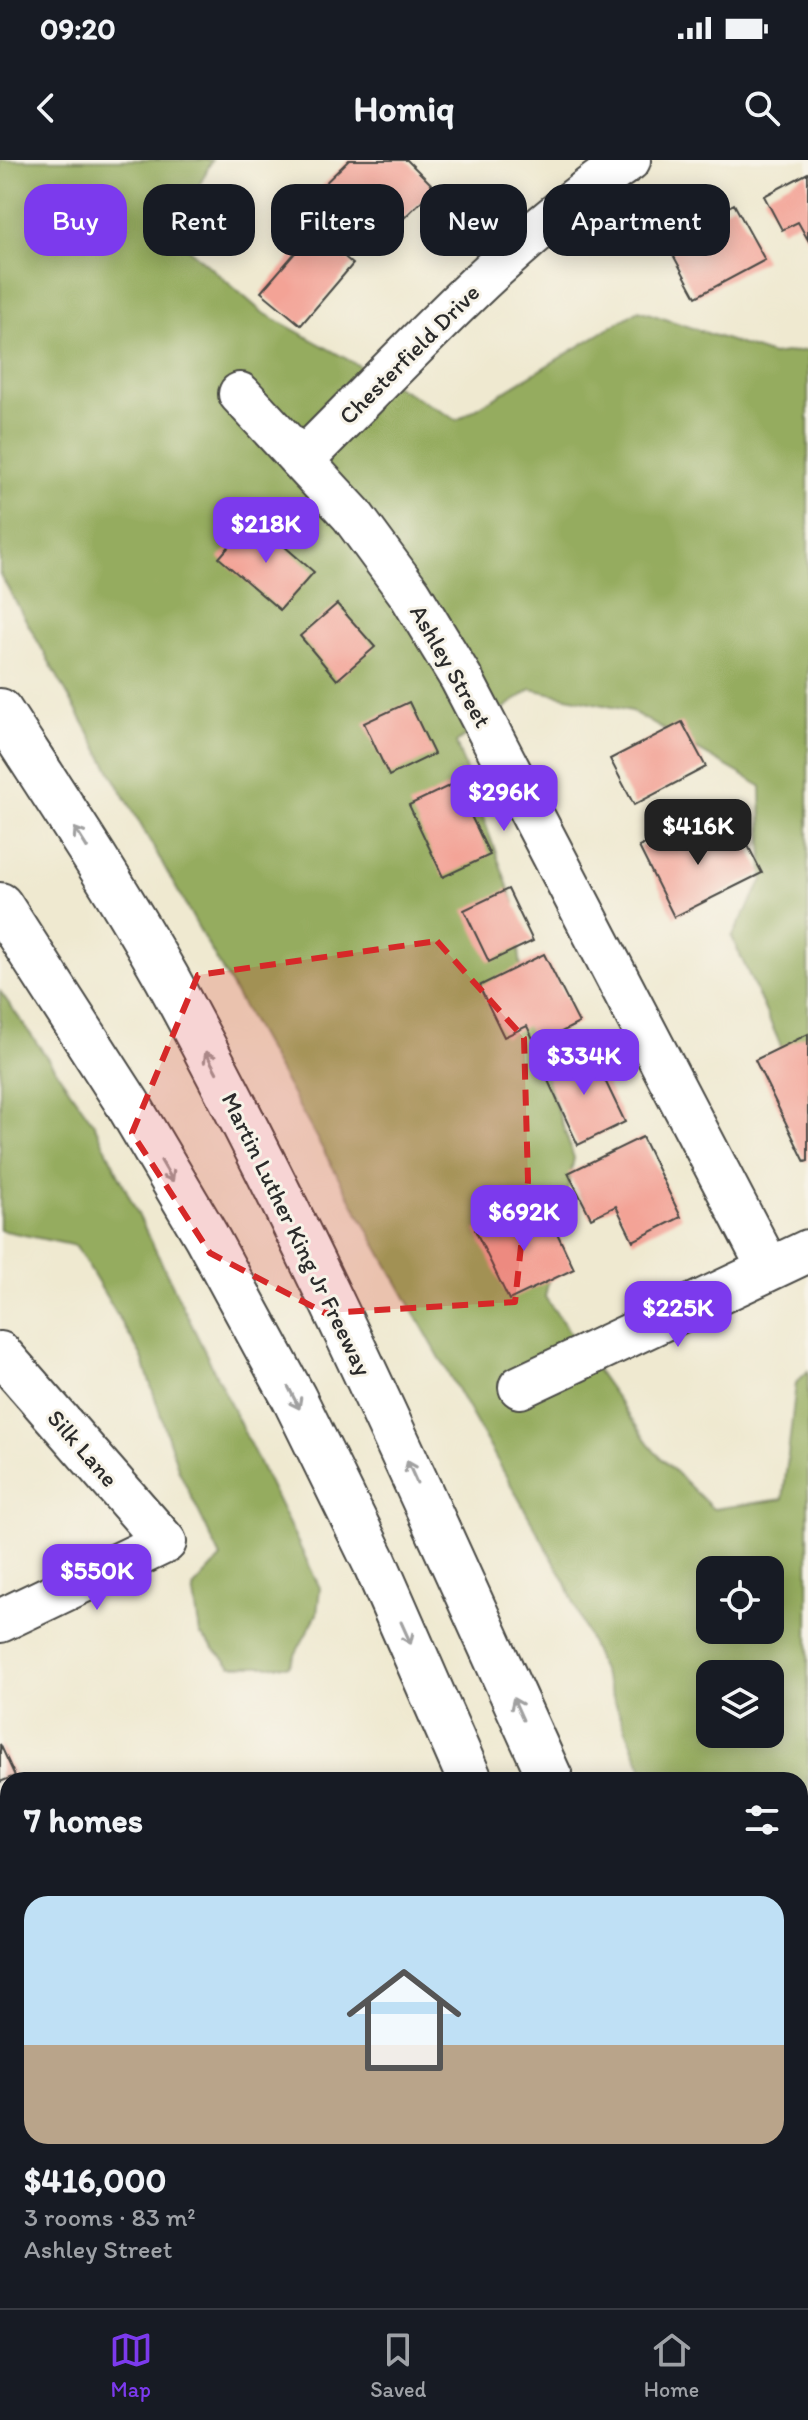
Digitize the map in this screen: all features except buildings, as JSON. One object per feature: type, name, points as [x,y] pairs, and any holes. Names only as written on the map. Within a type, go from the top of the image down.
[{"type":"highway","name":"Martin Luther King Jr Freeway","points":[[0,711],[165,975],[226,1091],[329,1292],[547,1772]]},
{"type":"highway","points":[[0,905],[128,1104],[206,1236],[294,1398],[375,1563],[466,1772]]},
{"type":"highway","points":[[0,937],[128,1104]]},
{"type":"street","name":"Chesterfield Drive","points":[[303,459],[526,239],[582,192],[629,160]]},
{"type":"street","name":"Ashley Street","points":[[240,394],[352,515],[410,594],[461,678],[769,1269]]},
{"type":"street","points":[[520,1387],[808,1251]]},
{"type":"street","name":"Silk Lane","points":[[0,1353],[165,1542],[0,1621]]},
{"type":"highlighted area","points":[[437,941],[524,1038],[528,1181],[515,1302],[325,1313],[210,1253],[132,1133],[198,975]]},
{"type":"green space","points":[[0,160],[212,160],[200,184],[143,184],[143,256],[197,256],[262,312],[457,420],[639,310],[772,355],[808,350],[808,1112],[732,937],[763,880],[761,786],[631,711],[531,689],[456,743],[514,903],[521,968],[548,1083],[574,1158],[545,1297],[654,1451],[713,1509],[783,1499],[796,1383],[808,1371],[808,1772],[644,1772],[565,1581],[0,574]]},
{"type":"green space","points":[[0,991],[94,1124],[320,1588],[317,1614],[289,1666],[231,1666],[200,1634],[193,1588],[221,1558],[179,1471],[141,1355],[76,1246],[0,1230]]}]
